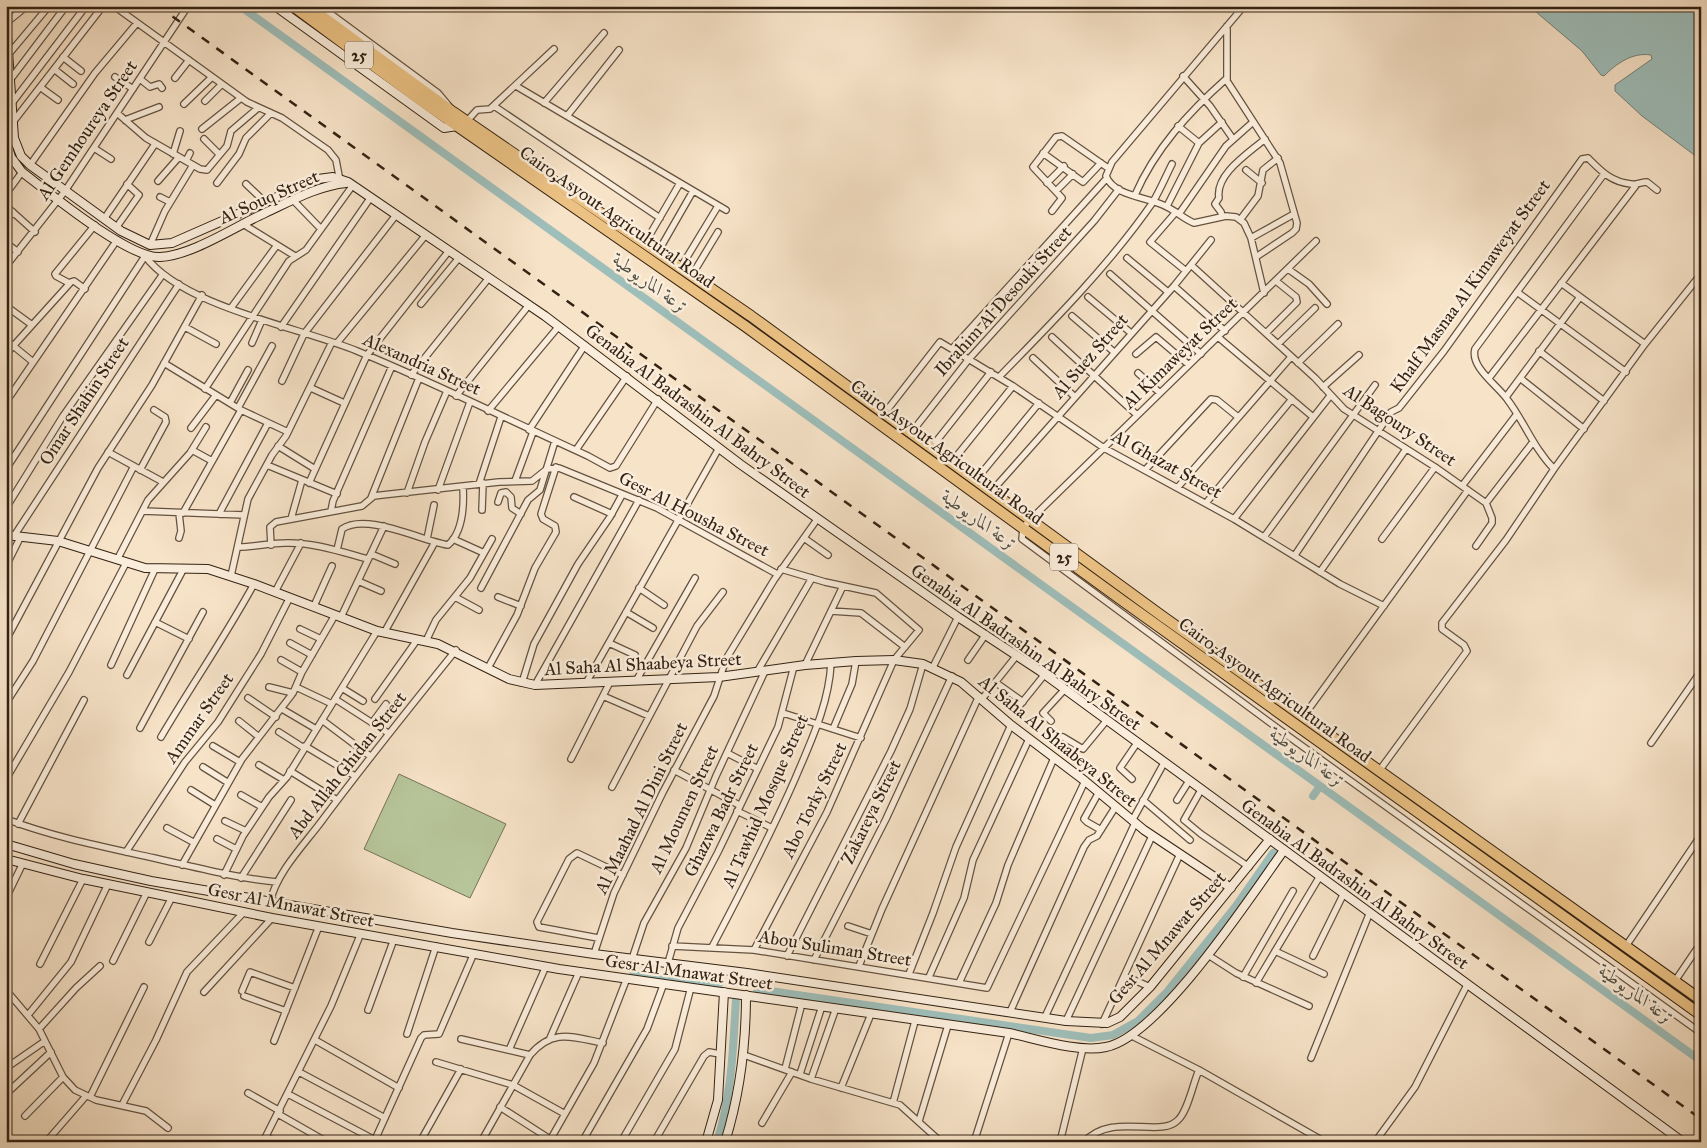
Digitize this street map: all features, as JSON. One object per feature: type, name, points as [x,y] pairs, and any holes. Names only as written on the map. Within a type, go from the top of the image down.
[{"type":"highway","name":"Cairo,Asyout Agricultural Road","points":[[293,6],[745,326],[1701,1015]]},
{"type":"highway","name":"Cairo,Asyout Agricultural Road","points":[[308,6],[427,100],[453,112],[462,124],[692,275],[1379,772],[1701,1000]]},
{"type":"street","points":[[27,6],[6,22],[13,122],[18,150],[30,165],[95,73],[137,23]]},
{"type":"street","points":[[8,56],[49,6]]},
{"type":"street","points":[[10,80],[66,6]]},
{"type":"street","points":[[12,103],[86,6]]},
{"type":"street","points":[[13,122],[104,6]]},
{"type":"street","points":[[114,6],[241,98],[271,113],[328,150],[336,160],[345,182],[321,229],[306,250],[295,256],[286,265],[205,389]]},
{"type":"street","name":"Al Gemhoureya Street","points":[[6,266],[35,232],[65,191],[188,6]]},
{"type":"street","points":[[276,6],[444,128],[462,124],[477,110],[489,110],[554,49]]},
{"type":"street","points":[[320,6],[438,93],[453,112]]},
{"type":"street","points":[[952,349],[1107,178],[1108,168],[1183,76],[1244,6]]},
{"type":"street","points":[[1228,26],[1226,79],[1278,158],[1294,214],[1296,229],[1256,257]]},
{"type":"street","points":[[544,103],[604,33]]},
{"type":"street","points":[[567,116],[619,50]]},
{"type":"street","points":[[63,57],[81,71]]},
{"type":"street","points":[[175,78],[190,60]]},
{"type":"street","points":[[54,69],[73,84]]},
{"type":"street","points":[[1183,76],[1204,98],[1234,139]]},
{"type":"street","points":[[115,77],[132,89]]},
{"type":"street","points":[[184,104],[212,77]]},
{"type":"street","points":[[140,79],[150,87],[159,84],[162,88]]},
{"type":"street","points":[[1135,195],[1149,167],[1178,126],[1204,98],[1226,79]]},
{"type":"street","points":[[206,101],[222,84]]},
{"type":"street","points":[[516,86],[726,210]]},
{"type":"street","points":[[40,87],[58,100]]},
{"type":"street","points":[[202,129],[241,98]]},
{"type":"street","points":[[494,106],[660,218]]},
{"type":"street","points":[[125,120],[159,107]]},
{"type":"street","points":[[117,113],[155,144],[193,165],[207,170],[229,142],[231,130],[258,108]]},
{"type":"street","points":[[218,183],[239,154],[246,138],[271,113]]},
{"type":"street","points":[[1167,206],[1199,143],[1222,122]]},
{"type":"street","points":[[1186,271],[1150,242],[1177,213],[1234,139],[1253,122]]},
{"type":"street","points":[[1178,126],[1199,143]]},
{"type":"street","points":[[173,154],[180,131]]},
{"type":"street","points":[[1052,211],[1062,200],[1056,191],[1032,167],[1059,135],[1108,168]]},
{"type":"street","points":[[204,139],[219,154]]},
{"type":"street","points":[[1222,216],[1215,204],[1219,198],[1218,191],[1224,178],[1265,139]]},
{"type":"street","points":[[6,141],[8,153],[22,172],[95,225],[145,256],[6,469]]},
{"type":"street","points":[[104,219],[155,144]]},
{"type":"street","points":[[94,148],[111,159]]},
{"type":"street","points":[[1043,153],[1085,182],[1102,163]]},
{"type":"street","points":[[186,161],[190,154]]},
{"type":"street","points":[[158,181],[179,157]]},
{"type":"street","name":"Khalf Masnaa Al Kimaweyat Street","points":[[1295,555],[1391,412],[1399,408],[1444,351],[1585,157],[1604,174]]},
{"type":"street","points":[[1240,220],[1255,202],[1262,183],[1264,168],[1278,158]]},
{"type":"street","points":[[999,377],[1079,292],[1153,201],[1172,164]]},
{"type":"street","name":"Al Souq Street","points":[[30,165],[116,228],[132,238],[150,244],[177,242],[318,179],[329,177],[345,182]]},
{"type":"street","points":[[150,244],[170,202],[193,165]]},
{"type":"street","points":[[1047,183],[1064,166]]},
{"type":"street","points":[[1246,170],[1262,183]]},
{"type":"street","points":[[6,194],[22,172]]},
{"type":"street","points":[[1056,191],[1073,174]]},
{"type":"street","points":[[1554,469],[1533,442],[1518,414],[1506,397],[1474,359],[1476,349],[1604,174],[1614,180],[1637,184],[1647,182],[1657,190]]},
{"type":"street","points":[[1107,178],[1119,189],[1167,206],[1194,223],[1222,216],[1231,216],[1240,220],[1246,225],[1264,293]]},
{"type":"street","name":"Al Souq Street","points":[[145,256],[160,258],[173,255],[318,189],[345,182]]},
{"type":"street","name":"Genabia Al Badrashin Al Bahry Street","points":[[345,182],[371,197],[458,259],[559,326],[658,399],[719,448],[958,617],[1045,674],[1683,1142]]},
{"type":"street","points":[[645,243],[680,183]]},
{"type":"street","points":[[116,228],[138,196],[138,192],[128,184]]},
{"type":"street","points":[[246,184],[265,202]]},
{"type":"street","points":[[1489,378],[1637,184]]},
{"type":"street","name":"Ibrahim Al Desouki Street","points":[[911,433],[969,359],[1094,221],[1119,189]]},
{"type":"street","points":[[658,252],[693,191]]},
{"type":"street","points":[[160,197],[170,202]]},
{"type":"street","points":[[281,327],[371,197]]},
{"type":"street","points":[[293,200],[321,229]]},
{"type":"street","points":[[6,206],[35,232]]},
{"type":"street","points":[[681,268],[718,206]]},
{"type":"street","points":[[6,220],[13,212]]},
{"type":"street","points":[[282,381],[304,334],[396,214]]},
{"type":"street","points":[[1250,238],[1294,214]]},
{"type":"street","points":[[243,224],[295,256]]},
{"type":"street","points":[[69,283],[55,274],[95,225]]},
{"type":"street","points":[[692,275],[718,232]]},
{"type":"street","points":[[231,576],[250,495],[266,465],[288,432],[334,343],[425,236]]},
{"type":"street","points":[[6,402],[117,240]]},
{"type":"street","name":"Al Suez Street","points":[[991,492],[1150,310],[1174,286],[1211,240]]},
{"type":"street","name":"Al Kimaweyat Street","points":[[1023,528],[1316,241]]},
{"type":"street","points":[[6,243],[18,252]]},
{"type":"street","points":[[230,308],[277,245]]},
{"type":"street","points":[[309,484],[367,355],[448,252]]},
{"type":"street","name":"Alexandria Street","points":[[145,256],[163,274],[179,284],[230,308],[367,355],[576,450],[608,468],[614,468],[658,399]]},
{"type":"street","points":[[1127,258],[1168,292]]},
{"type":"street","points":[[422,304],[458,259]]},
{"type":"street","name":"Al Bagoury Street","points":[[1191,265],[1244,312],[1352,415],[1435,467],[1486,503]]},
{"type":"street","points":[[1288,269],[1309,284],[1327,304]]},
{"type":"street","points":[[6,508],[63,416],[163,274]]},
{"type":"street","points":[[1110,274],[1201,354]]},
{"type":"street","points":[[1379,772],[1464,656],[1466,651],[1464,645],[1445,631],[1442,623],[1506,540],[1554,469],[1645,344],[1701,274]]},
{"type":"street","points":[[411,375],[488,279]]},
{"type":"street","points":[[6,354],[69,283],[73,281],[85,289]]},
{"type":"street","points":[[1266,333],[1297,302],[1296,297],[1276,281]]},
{"type":"street","points":[[1561,283],[1645,344]]},
{"type":"street","name":"Omar Shahin Street","points":[[6,566],[14,536],[179,284]]},
{"type":"street","points":[[1174,286],[1225,331]]},
{"type":"street","points":[[1517,292],[1626,372]]},
{"type":"street","points":[[6,640],[108,452],[147,394],[202,295]]},
{"type":"street","points":[[1088,297],[1131,332]]},
{"type":"street","points":[[1506,397],[1580,297]]},
{"type":"street","points":[[456,396],[529,305]]},
{"type":"street","points":[[6,306],[32,326]]},
{"type":"street","points":[[1278,344],[1315,308]]},
{"type":"street","points":[[1072,316],[1114,352]]},
{"type":"street","points":[[252,343],[262,320]]},
{"type":"street","points":[[1298,363],[1338,324]]},
{"type":"street","points":[[488,411],[559,326]]},
{"type":"street","points":[[185,327],[216,344]]},
{"type":"street","points":[[1052,337],[1138,416]]},
{"type":"street","points":[[1136,354],[1156,337],[1189,365]]},
{"type":"street","points":[[1218,337],[1313,417]]},
{"type":"street","points":[[6,340],[33,362]]},
{"type":"street","name":"Al Ghazat Street","points":[[884,414],[940,342],[1013,386],[1104,448],[1178,487],[1295,555],[1320,572],[1384,606]]},
{"type":"street","points":[[515,481],[531,431],[585,345]]},
{"type":"street","points":[[179,538],[181,513],[212,461],[272,346]]},
{"type":"street","points":[[1540,351],[1604,401]]},
{"type":"street","points":[[1323,387],[1359,355]]},
{"type":"street","points":[[1178,487],[1291,356]]},
{"type":"street","points":[[1033,358],[1075,397]]},
{"type":"street","points":[[164,363],[239,409],[288,432]]},
{"type":"street","points":[[331,511],[336,494],[392,366]]},
{"type":"street","points":[[230,403],[248,370]]},
{"type":"street","points":[[931,448],[991,372]]},
{"type":"street","points":[[1138,373],[1160,393]]},
{"type":"street","points":[[576,450],[627,376]]},
{"type":"street","points":[[371,498],[419,378]]},
{"type":"street","points":[[1520,378],[1584,429]]},
{"type":"street","points":[[1264,537],[1375,385]]},
{"type":"street","points":[[951,463],[1013,386]]},
{"type":"street","points":[[310,388],[344,403]]},
{"type":"street","points":[[407,493],[425,442],[447,392]]},
{"type":"street","points":[[191,428],[216,395]]},
{"type":"street","points":[[1234,519],[1330,396]]},
{"type":"street","points":[[1206,503],[1292,399]]},
{"type":"street","points":[[1146,469],[1211,400],[1217,400],[1238,417]]},
{"type":"street","points":[[438,490],[470,402]]},
{"type":"street","points":[[975,481],[1039,403]]},
{"type":"street","points":[[140,470],[166,422],[165,416],[154,410]]},
{"type":"street","points":[[1303,717],[1384,606],[1518,414]]},
{"type":"street","points":[[482,510],[481,484],[501,417]]},
{"type":"street","points":[[219,514],[268,423]]},
{"type":"street","points":[[117,560],[143,511],[163,482],[192,450],[206,427]]},
{"type":"street","points":[[481,588],[531,496],[538,492],[556,441]]},
{"type":"street","points":[[1476,546],[1492,523],[1486,503],[1533,442]]},
{"type":"street","points":[[278,446],[316,469]]},
{"type":"street","points":[[586,683],[719,448]]},
{"type":"street","points":[[1320,572],[1406,449]]},
{"type":"street","points":[[192,450],[212,461]]},
{"type":"street","points":[[108,452],[163,482]]},
{"type":"street","points":[[266,465],[336,494]]},
{"type":"street","points":[[6,702],[33,661],[134,466]]},
{"type":"street","points":[[271,545],[271,525],[291,519],[362,506],[371,498],[382,495],[481,484],[534,481],[547,469],[556,467]]},
{"type":"street","points":[[488,668],[521,606],[535,568],[556,532],[555,526],[543,519],[540,514],[556,467]]},
{"type":"street","name":"Gesr Al Housha Street","points":[[556,467],[605,485],[622,495],[639,500],[779,572],[880,595],[918,628],[894,660]]},
{"type":"street","points":[[1382,539],[1435,467]]},
{"type":"street","points":[[291,519],[302,480]]},
{"type":"street","points":[[337,550],[344,527],[384,526],[448,545],[453,540],[463,508],[463,486]]},
{"type":"street","points":[[498,502],[500,493],[506,492],[511,497],[512,508],[521,514]]},
{"type":"street","points":[[522,683],[534,644],[578,564],[612,514],[622,495]]},
{"type":"street","points":[[574,497],[612,514]]},
{"type":"street","points":[[535,685],[639,500]]},
{"type":"street","points":[[427,539],[434,505]]},
{"type":"street","points":[[143,511],[244,515]]},
{"type":"street","name":"Al Maahad Al Dini Street","points":[[594,954],[606,913],[623,874],[674,770],[714,696],[719,677],[729,654],[779,572],[818,518]]},
{"type":"street","points":[[182,865],[193,842],[240,762],[282,709],[294,690],[312,654],[338,616],[358,581],[384,526]]},
{"type":"street","points":[[1023,528],[1023,540],[1291,739],[1701,1033]]},
{"type":"street","name":"Al Saha Al Shaabeya Street","points":[[14,536],[58,542],[126,563],[155,569],[203,568],[231,576],[380,632],[426,641],[456,650],[488,668],[522,683],[535,685],[719,677],[794,666],[856,661],[894,660],[923,664],[952,676],[1011,725],[1085,780],[1152,836],[1231,888]]},
{"type":"street","points":[[804,538],[828,555]]},
{"type":"street","points":[[426,641],[436,620],[470,578],[492,539]]},
{"type":"street","points":[[453,540],[484,553]]},
{"type":"street","points":[[224,875],[246,831],[290,771],[380,632],[435,542]]},
{"type":"street","points":[[239,548],[301,544],[370,557],[395,564]]},
{"type":"street","points":[[275,592],[301,544]]},
{"type":"street","points":[[6,779],[69,672],[126,563]]},
{"type":"street","points":[[314,606],[332,566]]},
{"type":"street","points":[[127,675],[184,568]]},
{"type":"street","points":[[111,665],[155,569]]},
{"type":"street","points":[[636,681],[695,578]]},
{"type":"street","name":"Al Moumen Street","points":[[632,960],[644,924],[686,848],[761,672],[812,578]]},
{"type":"street","points":[[358,581],[381,591]]},
{"type":"street","points":[[161,738],[201,670],[224,637],[254,584]]},
{"type":"street","points":[[805,665],[843,586]]},
{"type":"street","points":[[639,588],[664,605]]},
{"type":"street","points":[[612,787],[697,626],[723,592]]},
{"type":"street","name":"Ammar Street","points":[[126,852],[186,762],[218,722],[261,654],[290,597]]},
{"type":"street","points":[[455,597],[479,610]]},
{"type":"street","points":[[498,597],[521,606]]},
{"type":"street","points":[[831,611],[861,613],[905,647]]},
{"type":"street","points":[[140,728],[203,612]]},
{"type":"street","points":[[626,612],[652,628]]},
{"type":"street","points":[[932,667],[958,617]]},
{"type":"street","points":[[155,622],[189,639]]},
{"type":"street","points":[[300,629],[321,639]]},
{"type":"street","points":[[968,660],[986,634]]},
{"type":"street","points":[[375,698],[417,640]]},
{"type":"street","points":[[290,643],[312,654]]},
{"type":"street","points":[[608,643],[635,655]]},
{"type":"street","name":"Abd Allah Ghidan Street","points":[[270,902],[277,882],[337,800],[388,733],[456,650]]},
{"type":"street","points":[[859,966],[980,698],[1017,655]]},
{"type":"street","points":[[281,660],[302,672]]},
{"type":"street","name":"Abo Torky Street","points":[[754,950],[826,812],[861,738],[894,660]]},
{"type":"street","points":[[833,729],[852,684],[856,661]]},
{"type":"street","name":"Al Tawhid Mosque Street","points":[[712,947],[772,828],[818,724],[827,694],[831,663]]},
{"type":"street","points":[[787,956],[891,751],[910,709],[923,664]]},
{"type":"street","name":"Ghazwa Badr Street","points":[[668,963],[672,946],[758,769],[783,713],[794,666]]},
{"type":"street","points":[[1651,743],[1701,671]]},
{"type":"street","points":[[995,682],[1021,704],[1045,674]]},
{"type":"street","name":"Zakareya Street","points":[[814,960],[886,819],[952,676]]},
{"type":"street","points":[[570,759],[610,682]]},
{"type":"street","points":[[269,687],[294,690],[334,702],[388,733]]},
{"type":"street","points":[[342,688],[363,701]]},
{"type":"street","points":[[1051,722],[1043,713],[1065,689]]},
{"type":"street","points":[[603,696],[649,716]]},
{"type":"street","points":[[248,698],[276,717]]},
{"type":"street","points":[[18,824],[84,700]]},
{"type":"street","points":[[372,723],[386,704]]},
{"type":"street","points":[[282,709],[316,729]]},
{"type":"street","points":[[783,713],[861,738]]},
{"type":"street","points":[[322,720],[370,756]]},
{"type":"street","points":[[1063,737],[1083,749],[1107,720]]},
{"type":"street","points":[[239,721],[259,737]]},
{"type":"street","points":[[909,974],[934,913],[956,847],[1011,725]]},
{"type":"street","points":[[278,732],[355,776]]},
{"type":"street","points":[[929,977],[964,898],[973,860],[1029,739]]},
{"type":"street","points":[[1132,779],[1120,768],[1137,743]]},
{"type":"street","points":[[213,746],[240,762]]},
{"type":"street","points":[[727,753],[758,769]]},
{"type":"street","points":[[959,983],[996,903],[1008,865],[1054,758]]},
{"type":"street","points":[[1045,1017],[1143,800],[1164,763]]},
{"type":"street","points":[[259,765],[284,780]]},
{"type":"street","points":[[203,767],[228,782]]},
{"type":"street","points":[[674,770],[711,790],[772,828]]},
{"type":"street","points":[[290,771],[337,800]]},
{"type":"street","name":"Abou Suliman Street","points":[[672,946],[754,950],[929,977],[987,988],[1041,874],[1043,865],[1085,780]]},
{"type":"street","points":[[1177,800],[1189,781]]},
{"type":"street","points":[[191,790],[215,804]]},
{"type":"street","points":[[1201,790],[1184,820],[1248,867]]},
{"type":"street","points":[[1099,792],[1084,819],[1101,830]]},
{"type":"street","points":[[241,795],[262,807]]},
{"type":"street","points":[[241,878],[291,800]]},
{"type":"street","points":[[1143,800],[1190,840]]},
{"type":"street","points":[[1010,1012],[1084,847],[1089,840],[1096,837],[1116,806]]},
{"type":"street","points":[[6,819],[18,824],[126,852],[224,875],[277,882]]},
{"type":"street","points":[[225,822],[246,831]]},
{"type":"street","points":[[167,828],[193,842]]},
{"type":"street","points":[[1626,946],[1701,835]]},
{"type":"street","points":[[1066,1021],[1152,836]]},
{"type":"street","name":"Gesr Al Mnawat Street","points":[[6,844],[103,871],[270,902],[632,960],[668,963],[1066,1021],[1102,1024],[1116,1020],[1150,987],[1270,839]]},
{"type":"street","points":[[217,840],[236,849]]},
{"type":"street","name":"Gesr Al Mnawat Street","points":[[6,859],[22,865],[83,879],[272,918],[579,972],[1008,1033],[1083,1048],[1106,1047],[1132,1036],[1168,1001],[1208,955],[1284,850]]},
{"type":"street","points":[[598,938],[539,927],[537,922],[569,859],[574,854],[577,853],[623,874]]},
{"type":"street","points":[[1102,1024],[1180,854]]},
{"type":"street","points":[[6,898],[22,865]]},
{"type":"street","points":[[1256,983],[1320,876]]},
{"type":"street","points":[[40,964],[83,879]]},
{"type":"street","points":[[28,1015],[71,962],[108,884]]},
{"type":"street","points":[[1243,976],[1293,891]]},
{"type":"street","points":[[113,961],[146,892]]},
{"type":"street","points":[[1313,956],[1344,893]]},
{"type":"street","points":[[149,942],[172,897]]},
{"type":"street","points":[[122,1106],[156,1040],[187,972],[244,912]]},
{"type":"street","points":[[1311,1058],[1370,912]]},
{"type":"street","points":[[204,992],[272,918]]},
{"type":"street","points":[[274,1041],[319,926]]},
{"type":"street","points":[[848,926],[872,934]]},
{"type":"street","points":[[275,1142],[265,1139],[315,1040],[361,933]]},
{"type":"street","points":[[368,1010],[394,939]]},
{"type":"street","points":[[407,1034],[436,946]]},
{"type":"street","points":[[1675,981],[1696,950],[1701,946]]},
{"type":"street","points":[[1275,951],[1324,974]]},
{"type":"street","points":[[288,1094],[375,1141],[421,1038],[424,1035],[439,1034],[474,953]]},
{"type":"street","points":[[1208,955],[1256,983],[1309,1006]]},
{"type":"street","points":[[39,1029],[76,988],[100,966]]},
{"type":"street","points":[[509,1050],[546,966]]},
{"type":"street","points":[[286,1011],[243,994],[251,972],[295,988]]},
{"type":"street","points":[[550,1038],[579,972]]},
{"type":"street","points":[[1125,976],[1150,987]]},
{"type":"street","points":[[500,1107],[549,1140],[589,1073],[627,978]]},
{"type":"street","points":[[582,1142],[647,1029],[664,983]]},
{"type":"street","points":[[1375,1142],[1417,1083],[1468,985]]},
{"type":"street","points":[[46,1142],[88,1097],[144,987]]},
{"type":"street","points":[[621,1142],[675,1049],[691,987]]},
{"type":"street","points":[[6,990],[39,1029],[63,1077],[75,1090],[88,1097],[146,1111],[168,1128]]},
{"type":"street","points":[[706,1142],[718,1100],[724,992]]},
{"type":"street","points":[[725,1142],[738,1093],[744,1055],[746,995]]},
{"type":"street","points":[[785,1069],[802,1003]]},
{"type":"street","points":[[800,1074],[822,1006]]},
{"type":"street","points":[[811,1079],[836,1008]]},
{"type":"street","points":[[841,1088],[871,1014]]},
{"type":"street","points":[[893,1103],[915,1021]]},
{"type":"street","points":[[920,1122],[948,1024]]},
{"type":"street","points":[[974,1142],[1008,1033]]},
{"type":"street","points":[[481,1142],[512,1084],[530,1055],[540,1044],[550,1038],[566,1036],[603,1042]]},
{"type":"street","points":[[1132,1036],[1199,1070],[1325,1142]]},
{"type":"street","points":[[461,1039],[530,1055]]},
{"type":"street","points":[[315,1040],[399,1088]]},
{"type":"street","points":[[6,1068],[45,1041]]},
{"type":"street","points":[[1060,1142],[1083,1048]]},
{"type":"street","points":[[6,1094],[51,1052]]},
{"type":"street","points":[[654,1142],[704,1056],[709,1052],[720,1054]]},
{"type":"street","points":[[744,1055],[811,1079],[904,1107],[941,1142]]},
{"type":"street","points":[[436,1062],[512,1084],[565,1114]]},
{"type":"street","points":[[420,1142],[460,1069]]},
{"type":"street","points":[[1084,1142],[1099,1129],[1109,1126],[1160,1126],[1174,1123],[1181,1116],[1199,1070]]},
{"type":"street","points":[[299,1072],[385,1118]]},
{"type":"street","points":[[762,1123],[792,1072]]},
{"type":"street","points":[[25,1116],[63,1077]]},
{"type":"street","points":[[248,1093],[327,1142]]},
{"type":"green space","points":[[399,774],[506,824],[470,898],[364,849]]},
{"type":"water","points":[[1529,6],[1701,6],[1701,160],[1642,116],[1615,91],[1615,85],[1652,59],[1651,55],[1631,57],[1619,63],[1604,76],[1601,75],[1582,51]]},
{"type":"waterway","name":"ترعة الماريوطية","points":[[240,6],[1701,1061]]},
{"type":"waterway","points":[[1313,796],[1320,786]]},
{"type":"waterway","points":[[757,989],[1091,1038],[1113,1035],[1138,1021],[1167,992],[1236,906],[1273,853]]},
{"type":"waterway","points":[[633,975],[719,984]]},
{"type":"waterway","points":[[717,1142],[729,1089],[736,999]]},
{"type":"railway","points":[[158,6],[1701,1119]]}]
